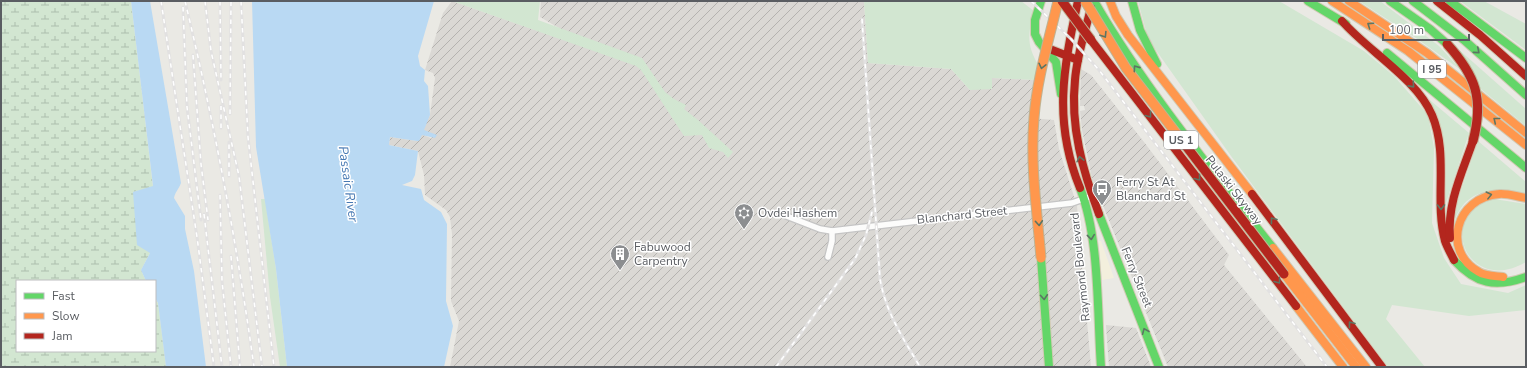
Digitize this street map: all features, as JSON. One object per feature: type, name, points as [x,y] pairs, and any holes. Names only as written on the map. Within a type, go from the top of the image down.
[{"type":"main road","points":[[1041,1],[1034,28],[1036,37],[1040,44],[1056,62],[1061,94]]},
{"type":"main road","points":[[1049,367],[1034,159],[1034,118],[1038,86],[1058,1]]},
{"type":"main road","points":[[1062,1],[1343,367]]},
{"type":"main road","name":"Raymond Boulevard","points":[[1078,1],[1066,57],[1061,94],[1061,117],[1070,164],[1088,198]]},
{"type":"main road","name":"Pulaski Skyway","points":[[1085,1],[1126,68],[1299,294]]},
{"type":"main road","name":"Raymond Boulevard","points":[[1093,1],[1078,60],[1074,89],[1076,131],[1088,198],[1088,214],[1101,367]]},
{"type":"main road","name":"Pulaski Skyway","points":[[1093,1],[1156,98],[1287,263]]},
{"type":"main road","points":[[1110,1],[1116,16],[1128,35],[1212,141],[1382,367]]},
{"type":"main road","points":[[1132,1],[1140,30],[1155,61],[1212,141]]},
{"type":"main road","name":"I 95","points":[[1308,1],[1342,21],[1406,67],[1526,168]]},
{"type":"main road","name":"I 95","points":[[1332,1],[1408,51],[1526,145]]},
{"type":"main road","points":[[1349,1],[1423,50],[1470,86],[1526,133]]},
{"type":"main road","points":[[1390,1],[1430,29],[1447,44],[1466,67],[1477,88],[1480,111],[1473,141],[1455,192],[1448,220],[1453,251],[1468,274]]},
{"type":"main road","points":[[1413,1],[1474,48],[1526,95]]},
{"type":"main road","points":[[1437,1],[1480,35],[1526,76]]},
{"type":"main road","points":[[1450,1],[1526,58]]},
{"type":"main road","points":[[1342,21],[1364,44],[1402,74],[1420,94],[1432,115],[1438,130],[1441,148],[1442,234],[1453,261],[1468,274],[1482,281],[1497,284],[1526,277]]},
{"type":"main road","points":[[1040,44],[1066,57],[1078,60]]},
{"type":"main road","points":[[1526,198],[1502,193],[1479,198],[1462,214],[1456,236],[1458,248],[1465,261],[1480,273],[1503,277],[1526,270]]},
{"type":"main road","name":"Ferry Street","points":[[1088,198],[1159,367]]},
{"type":"main road","points":[[1287,263],[1366,367]]},
{"type":"main road","name":"US 1","points":[[1287,263],[1374,367]]},
{"type":"main road","points":[[1299,294],[1356,367]]},
{"type":"main road","name":"US 1","points":[[1299,294],[1350,367]]},
{"type":"street","name":"Blanchard Street","points":[[784,215],[820,229],[832,231],[1072,203],[1088,198]]},
{"type":"street","points":[[828,257],[832,241],[832,231]]},
{"type":"shaded area","points":[[452,1],[564,40],[559,28],[540,17],[541,1],[864,1],[868,63],[951,69],[970,90],[992,78],[1035,80],[1030,118],[1054,120],[1059,149],[1077,206],[1091,367],[450,367],[459,321],[451,301],[452,234],[450,217],[446,210],[425,195],[424,175],[418,151],[389,145],[390,137],[417,141],[421,134],[433,139],[423,130],[430,115],[435,78],[433,73],[425,70],[443,13]]},
{"type":"shaded area","points":[[1081,69],[1091,75],[1144,142],[1229,255],[1224,265],[1307,367],[1168,367],[1092,178],[1082,130],[1080,111],[1085,110],[1084,106],[1080,106]]},
{"type":"shaded area","points":[[1099,241],[1101,241],[1114,278],[1102,280]]},
{"type":"shaded area","points":[[1106,325],[1136,328],[1151,367],[1109,367]]},
{"type":"green space","points":[[1,1],[131,1],[153,187],[134,192],[150,253],[141,270],[146,280],[16,280],[16,352],[156,352],[156,300],[158,303],[166,367],[1,367]]},
{"type":"green space","points":[[452,1],[540,1],[538,20],[642,58],[665,92],[674,99],[686,105],[684,109],[733,152],[728,158],[723,152],[709,148],[702,135],[684,136],[641,70],[636,66]]},
{"type":"green space","points":[[864,1],[1021,1],[1034,11],[1030,26],[1029,39],[1032,52],[1039,66],[1035,80],[992,78],[992,89],[970,90],[951,69],[868,63]]},
{"type":"green space","points":[[1138,1],[1279,1],[1364,51],[1394,76],[1428,115],[1434,148],[1432,223],[1444,258],[1461,284],[1508,293],[1526,285],[1526,310],[1469,316],[1392,305],[1386,319],[1425,367],[1388,367],[1231,156],[1148,39]]},
{"type":"green space","points":[[1359,1],[1380,1],[1439,46],[1461,70],[1416,38]]},
{"type":"green space","points":[[1460,1],[1484,1],[1526,24],[1526,50]]},
{"type":"green space","points":[[1448,40],[1526,109],[1526,126],[1481,89]]},
{"type":"green space","points":[[1425,96],[1469,133],[1444,209],[1444,181]]},
{"type":"green space","points":[[1478,141],[1526,182],[1526,195],[1508,191],[1489,191],[1472,197],[1465,203],[1458,213],[1451,234],[1453,214]]},
{"type":"green space","points":[[261,199],[265,199],[276,269],[287,367],[280,367],[270,297]]},
{"type":"green space","points":[[1494,199],[1526,204],[1526,262],[1507,269],[1491,270],[1478,264],[1468,254],[1463,242],[1463,228],[1468,215],[1480,203]]},
{"type":"water","points":[[131,1],[150,1],[181,183],[174,198],[185,216],[185,229],[194,271],[206,367],[166,367],[158,303],[156,300],[156,280],[146,280],[141,270],[150,253],[137,245],[133,192],[153,186]]},
{"type":"water","name":"Passaic River","points":[[252,1],[434,1],[418,56],[420,66],[425,70],[424,81],[428,86],[430,115],[424,130],[437,135],[435,138],[422,135],[419,141],[390,137],[389,145],[418,151],[415,175],[412,181],[402,185],[421,189],[424,200],[441,212],[447,224],[446,301],[453,326],[444,367],[287,367],[276,269],[256,147]]},
{"type":"railway","points":[[161,1],[197,237],[214,367]]},
{"type":"railway","points":[[185,1],[206,92],[224,183],[254,367]]},
{"type":"railway","points":[[205,1],[211,51],[239,176],[262,367]]},
{"type":"railway","points":[[220,1],[221,80]]},
{"type":"railway","points":[[230,114],[231,1]]},
{"type":"railway","points":[[241,1],[248,137],[274,367]]},
{"type":"railway","points":[[1031,1],[1071,39],[1099,70],[1327,367]]},
{"type":"railway","points":[[183,7],[187,107],[201,220]]},
{"type":"railway","points":[[862,19],[880,279],[886,303],[901,335],[920,367]]},
{"type":"railway","points":[[193,55],[201,164],[208,220]]},
{"type":"railway","points":[[221,106],[221,128]]},
{"type":"railway","points":[[229,142],[229,176]]},
{"type":"railway","points":[[220,195],[222,281],[231,367]]},
{"type":"railway","points":[[776,367],[855,259],[866,235],[872,212]]},
{"type":"railway","points":[[204,214],[222,367]]},
{"type":"railway","points":[[231,256],[240,367]]},
{"type":"traffic: fast","points":[[1041,1],[1035,20],[1035,34],[1039,42],[1056,62],[1061,94]]},
{"type":"traffic: fast","points":[[1094,1],[1156,97],[1273,248]]},
{"type":"traffic: fast","points":[[1132,1],[1140,30],[1157,64]]},
{"type":"traffic: fast","points":[[1308,1],[1346,24]]},
{"type":"traffic: fast","points":[[1390,1],[1430,29],[1447,44]]},
{"type":"traffic: fast","points":[[1413,1],[1464,40],[1526,95]]},
{"type":"traffic: fast","points":[[1450,1],[1526,58]]},
{"type":"traffic: fast","points":[[1387,53],[1526,168]]},
{"type":"traffic: fast","points":[[1080,188],[1091,230],[1094,253],[1101,367]]},
{"type":"traffic: fast","points":[[1099,214],[1159,367]]},
{"type":"traffic: fast","points":[[1041,258],[1049,367]]},
{"type":"traffic: fast","points":[[1454,260],[1470,274],[1487,282],[1505,282],[1526,277]]},
{"type":"traffic: slow","points":[[1041,258],[1033,170],[1034,118],[1041,74],[1058,1]]},
{"type":"traffic: slow","points":[[1085,1],[1126,68],[1183,142]]},
{"type":"traffic: slow","points":[[1110,1],[1116,16],[1128,35],[1252,194]]},
{"type":"traffic: slow","points":[[1332,1],[1408,51],[1526,145]]},
{"type":"traffic: slow","points":[[1349,1],[1427,53],[1526,133]]},
{"type":"traffic: slow","points":[[1503,277],[1481,273],[1467,263],[1460,251],[1457,239],[1459,226],[1464,214],[1472,204],[1484,197],[1502,194],[1526,198]]},
{"type":"traffic: slow","points":[[1273,248],[1366,367]]},
{"type":"traffic: slow","points":[[1284,274],[1356,367]]},
{"type":"traffic: slow","points":[[1296,306],[1343,367]]},
{"type":"traffic: jam","points":[[1062,1],[1091,40]]},
{"type":"traffic: jam","points":[[1078,1],[1068,50],[1063,95],[1066,140],[1080,188]]},
{"type":"traffic: jam","points":[[1437,1],[1480,35],[1526,76]]},
{"type":"traffic: jam","points":[[1091,8],[1079,53],[1076,71],[1074,114],[1083,165],[1099,214]]},
{"type":"traffic: jam","points":[[1342,21],[1404,77],[1425,102],[1432,115],[1440,146],[1442,225],[1445,241],[1454,260]]},
{"type":"traffic: jam","points":[[1091,40],[1296,306]]},
{"type":"traffic: jam","points":[[1447,44],[1465,67],[1475,89],[1478,113],[1473,141]]},
{"type":"traffic: jam","points":[[1047,48],[1078,60]]},
{"type":"traffic: jam","points":[[1450,238],[1453,200],[1473,141]]},
{"type":"traffic: jam","points":[[1183,142],[1284,274]]},
{"type":"traffic: jam","points":[[1252,194],[1382,367]]},
{"type":"place","name":"Ferry St At Blanchard St","points":[[1102,206]]},
{"type":"place","name":"Ovdei Hashem","points":[[744,230]]},
{"type":"place","name":"Fabuwood Carpentry","points":[[620,271]]}]
